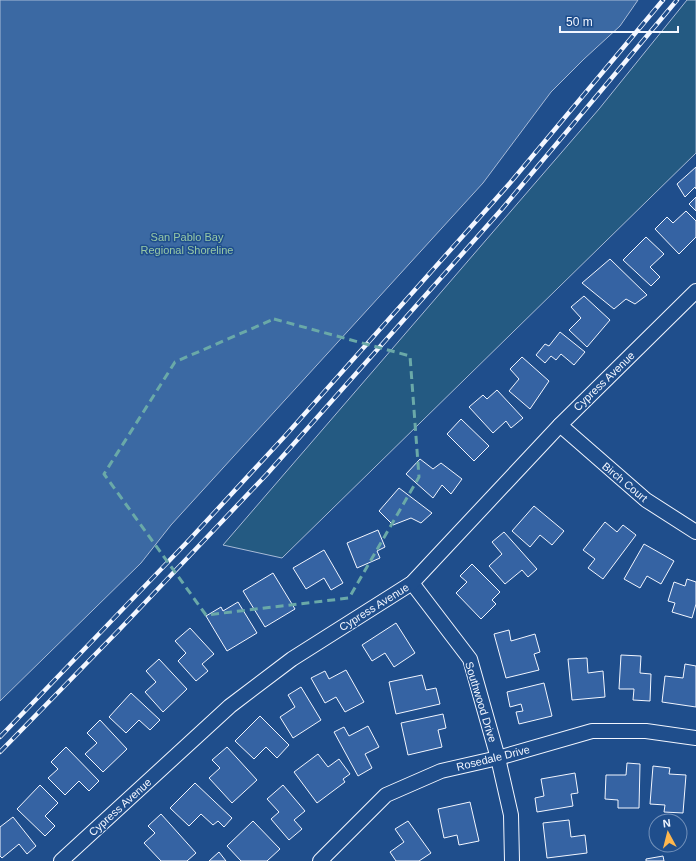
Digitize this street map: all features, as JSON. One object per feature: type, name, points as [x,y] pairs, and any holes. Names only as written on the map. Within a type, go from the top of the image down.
[{"type":"street","name":"Cypress Avenue","points":[[61,861],[230,706],[292,659],[412,583],[560,425],[696,292]]},
{"type":"street","name":"Birch Court","points":[[560,425],[646,500],[696,532]]},
{"type":"street","name":"Southwood Drive","points":[[412,583],[470,659],[498,758],[511,815],[512,861]]},
{"type":"street","name":"Rosedale Drive","points":[[320,861],[386,795],[441,770],[498,758],[592,730],[646,731],[696,738]]},
{"type":"highlighted area","points":[[274,319],[410,356],[419,477],[349,598],[206,615],[104,474],[175,362]]},
{"type":"shaded area","name":"San Pablo Bay Regional Shoreline","points":[[0,0],[638,0],[620,26],[551,92],[483,183],[171,525],[141,563],[0,701]]},
{"type":"shaded area","points":[[687,0],[696,0],[696,153],[282,558],[223,545],[599,109]]},
{"type":"building","points":[[696,167],[696,189],[695,187],[685,197],[677,184]]},
{"type":"building","points":[[696,197],[696,211],[689,204]]},
{"type":"building","points":[[686,211],[696,221],[696,237],[679,254],[655,229],[667,217],[673,223]]},
{"type":"building","points":[[646,237],[664,254],[650,267],[660,277],[651,286],[623,260]]},
{"type":"building","points":[[610,259],[647,295],[635,304],[626,299],[614,309],[582,283]]},
{"type":"building","points":[[584,296],[610,320],[587,347],[569,330],[581,318],[571,307]]},
{"type":"building","points":[[560,332],[585,352],[574,365],[561,354],[556,360],[551,356],[545,363],[536,355],[545,344],[549,346]]},
{"type":"building","points":[[522,357],[549,381],[530,409],[509,391],[519,379],[510,369]]},
{"type":"building","points":[[497,390],[523,418],[511,428],[506,421],[493,433],[469,407],[483,395],[487,399]]},
{"type":"building","points":[[461,419],[489,446],[474,461],[447,434]]},
{"type":"building","points":[[420,459],[433,469],[441,463],[462,479],[451,494],[442,485],[433,498],[406,474]]},
{"type":"building","points":[[399,488],[432,513],[421,523],[411,518],[393,525],[379,511]]},
{"type":"building","points":[[534,506],[564,531],[552,545],[540,535],[530,547],[512,531]]},
{"type":"building","points":[[605,522],[617,532],[623,525],[636,535],[603,579],[588,568],[595,559],[583,550]]},
{"type":"building","points":[[378,530],[385,547],[377,551],[380,558],[357,568],[347,543]]},
{"type":"building","points":[[504,532],[537,569],[528,577],[522,570],[505,584],[489,566],[502,554],[492,542]]},
{"type":"building","points":[[644,544],[674,561],[661,584],[647,576],[640,588],[624,579]]},
{"type":"building","points":[[324,550],[343,583],[331,590],[324,578],[306,589],[293,568]]},
{"type":"building","points":[[472,564],[500,592],[492,600],[496,604],[481,619],[456,593],[467,582],[460,576]]},
{"type":"building","points":[[273,573],[295,609],[265,627],[243,591]]},
{"type":"building","points":[[687,579],[696,582],[696,604],[692,618],[672,612],[675,603],[668,601],[674,582],[685,586]]},
{"type":"building","points":[[238,602],[257,633],[227,651],[206,616],[221,607],[223,611]]},
{"type":"building","points":[[396,623],[415,653],[394,667],[385,653],[372,661],[362,645]]},
{"type":"building","points":[[190,628],[214,654],[202,664],[208,671],[196,681],[178,661],[186,653],[175,641]]},
{"type":"building","points":[[509,630],[511,641],[535,634],[540,652],[534,654],[539,670],[506,678],[494,634]]},
{"type":"building","points":[[621,655],[641,656],[640,673],[651,674],[650,701],[633,700],[634,689],[619,689]]},
{"type":"building","points":[[587,658],[588,673],[603,671],[605,697],[572,700],[568,659]]},
{"type":"building","points":[[159,659],[187,689],[163,712],[145,692],[156,682],[146,671]]},
{"type":"building","points":[[685,664],[696,666],[696,707],[662,702],[665,676],[683,678]]},
{"type":"building","points":[[346,670],[364,702],[345,712],[336,697],[325,703],[311,678],[325,671],[329,679]]},
{"type":"building","points":[[422,675],[426,690],[436,688],[440,704],[396,714],[389,682]]},
{"type":"building","points":[[544,683],[552,716],[519,724],[516,712],[523,711],[521,704],[510,707],[507,692]]},
{"type":"building","points":[[301,687],[321,720],[293,738],[280,717],[295,707],[288,695]]},
{"type":"building","points":[[131,693],[160,720],[150,730],[139,720],[126,733],[109,717]]},
{"type":"building","points":[[443,714],[446,728],[438,730],[442,747],[408,755],[401,723]]},
{"type":"building","points":[[260,716],[289,745],[277,758],[266,747],[254,759],[235,741]]},
{"type":"building","points":[[100,720],[127,749],[103,772],[85,754],[97,743],[87,733]]},
{"type":"building","points":[[368,726],[379,747],[365,754],[372,768],[358,776],[334,732],[344,727],[349,736]]},
{"type":"building","points":[[66,747],[99,781],[89,791],[79,781],[65,795],[48,778],[58,769],[51,762]]},
{"type":"building","points":[[227,747],[257,780],[232,803],[209,778],[220,768],[212,760]]},
{"type":"building","points":[[318,754],[328,767],[339,759],[350,774],[343,779],[345,782],[317,803],[294,772]]},
{"type":"building","points":[[627,763],[640,764],[639,808],[618,808],[618,800],[605,799],[606,775],[626,775]]},
{"type":"building","points":[[653,766],[670,768],[669,774],[686,775],[683,813],[664,812],[665,805],[650,804]]},
{"type":"building","points":[[575,773],[578,793],[571,794],[573,806],[537,812],[535,798],[544,796],[541,779]]},
{"type":"building","points":[[195,783],[232,818],[224,827],[218,821],[213,825],[201,814],[189,826],[170,808]]},
{"type":"building","points":[[40,785],[58,803],[45,816],[55,826],[45,836],[17,809]]},
{"type":"building","points":[[283,785],[305,811],[294,820],[302,829],[289,840],[271,819],[279,812],[267,799]]},
{"type":"building","points":[[470,802],[479,841],[459,845],[457,835],[444,838],[438,809]]},
{"type":"building","points":[[161,814],[196,853],[187,861],[161,861],[144,843],[155,833],[148,826]]},
{"type":"building","points":[[13,817],[36,846],[27,854],[19,844],[2,858],[0,856],[0,827]]},
{"type":"building","points":[[569,820],[571,837],[585,835],[587,853],[547,858],[543,823]]},
{"type":"building","points":[[253,821],[280,849],[267,861],[241,861],[227,846]]},
{"type":"building","points":[[408,821],[431,853],[419,861],[396,861],[390,852],[404,842],[395,829]]},
{"type":"building","points":[[219,852],[226,861],[209,861]]},
{"type":"building","points":[[663,856],[664,861],[646,861],[646,859]]},
{"type":"railway","points":[[0,737],[190,539],[285,436],[510,183],[663,0]]},
{"type":"railway","points":[[0,752],[120,629],[267,474],[502,209],[677,0]]}]
